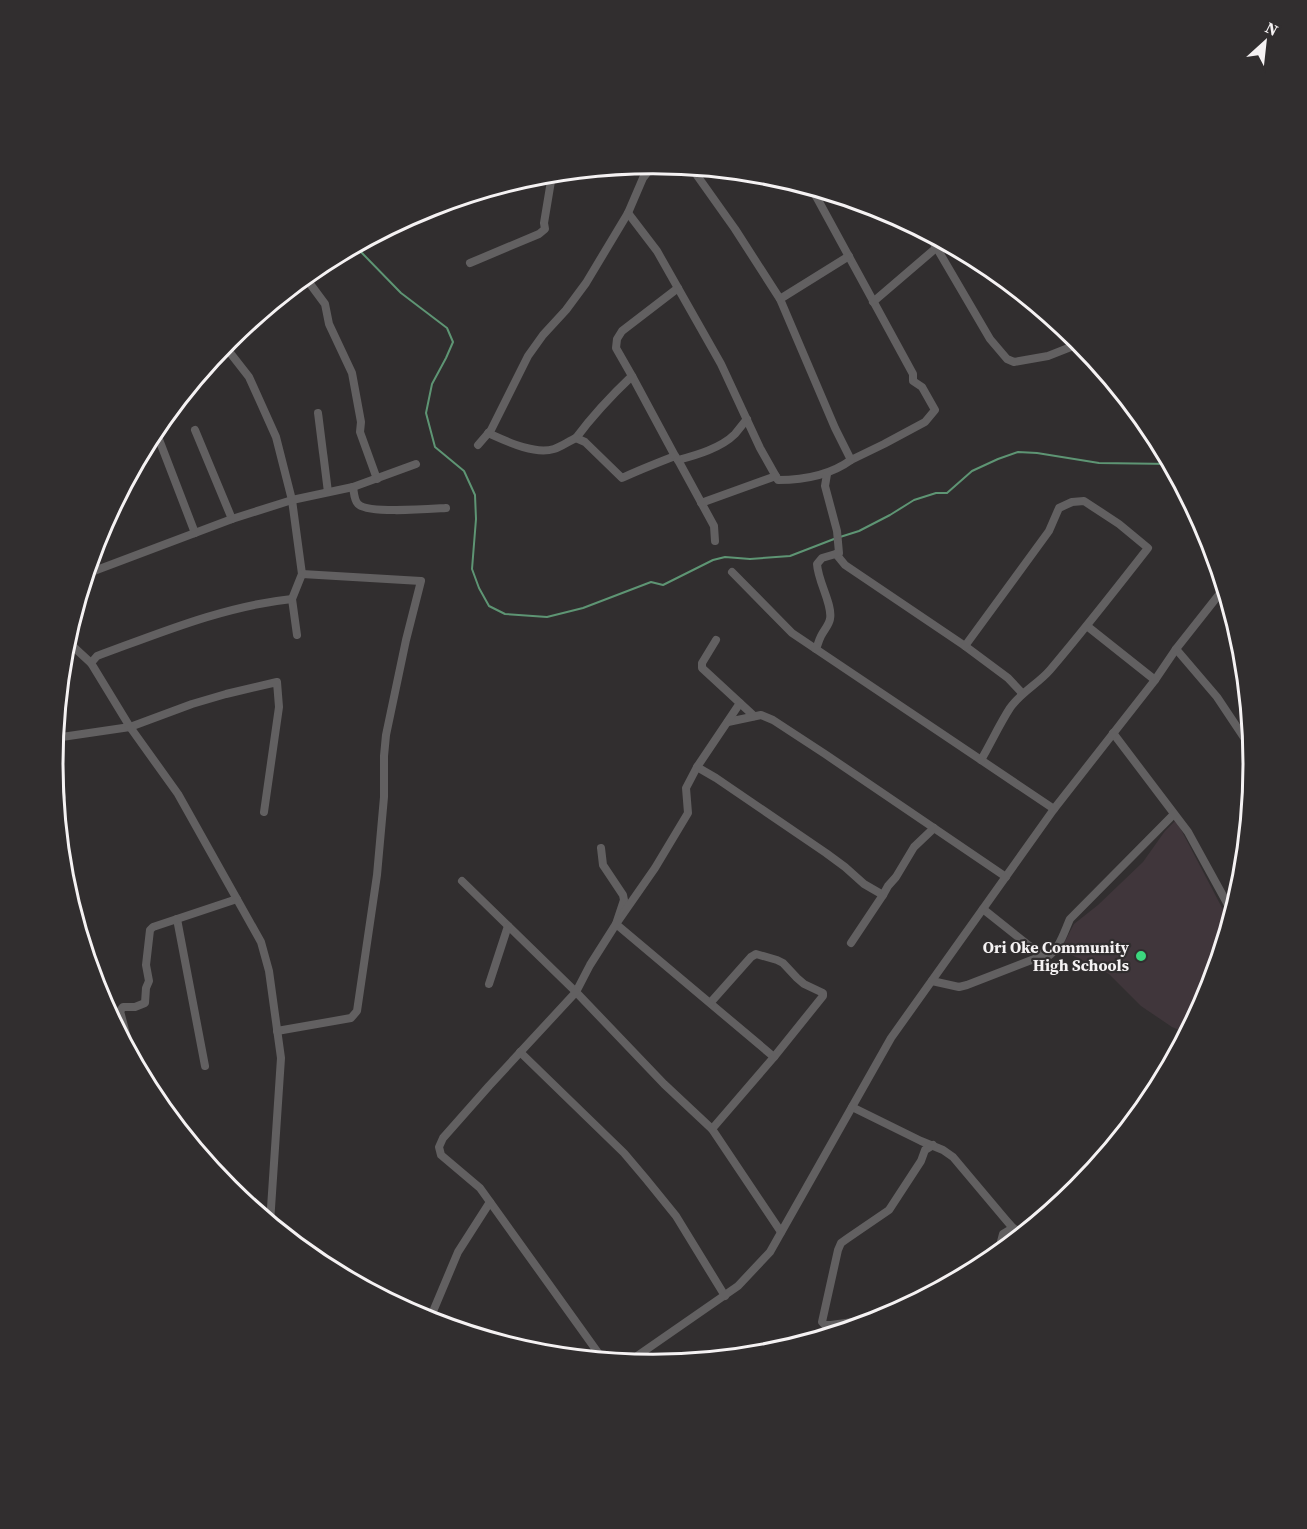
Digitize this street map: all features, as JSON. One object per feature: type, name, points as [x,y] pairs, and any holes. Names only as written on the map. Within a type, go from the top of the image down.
[{"type":"street","points":[[478,445],[488,433],[528,356],[543,334],[566,310],[586,283],[628,213],[645,174]]},
{"type":"street","points":[[697,176],[780,299],[851,460]]},
{"type":"street","points":[[470,263],[539,234],[545,229],[551,183]]},
{"type":"street","points":[[628,213],[657,251],[721,364],[760,448],[778,480],[797,480],[827,474],[925,422],[935,410],[922,387],[913,381],[913,375],[849,256],[822,199]]},
{"type":"street","points":[[873,302],[936,248],[990,339],[1007,359],[1023,362],[1071,347]]},
{"type":"street","points":[[780,299],[849,256]]},
{"type":"street","points":[[310,284],[325,304],[329,324],[352,373],[361,422],[360,432],[377,479]]},
{"type":"street","points":[[678,288],[622,331],[617,339],[616,348],[714,526],[715,541]]},
{"type":"street","points":[[230,353],[249,377],[276,437],[292,500],[302,573],[292,599],[297,635]]},
{"type":"street","points":[[488,433],[508,442],[536,450],[554,449],[576,438],[612,394],[633,376]]},
{"type":"street","points":[[318,413],[328,492]]},
{"type":"street","points":[[576,438],[585,442],[622,478],[646,467],[699,454],[734,435],[747,419]]},
{"type":"street","points":[[195,430],[232,519]]},
{"type":"street","points":[[160,441],[195,533]]},
{"type":"street","points":[[96,570],[232,519],[292,500],[353,487],[416,464]]},
{"type":"street","points":[[816,649],[831,617],[830,607],[818,575],[817,564],[822,558],[839,554],[837,531],[825,486],[827,474]]},
{"type":"street","points":[[701,503],[776,476]]},
{"type":"street","points":[[353,487],[356,502],[359,506],[368,509],[446,508]]},
{"type":"street","points":[[965,646],[1049,531],[1059,508],[1084,501],[1119,524],[1148,548],[1047,673],[1035,685],[1022,693],[1011,707],[981,760]]},
{"type":"street","points":[[836,554],[844,565],[965,646],[1008,678],[1022,693]]},
{"type":"street","points":[[732,572],[792,633],[1054,809]]},
{"type":"street","points":[[277,1031],[351,1018],[357,1011],[377,875],[384,797],[386,735],[406,640],[422,581],[302,573]]},
{"type":"street","points":[[639,1355],[738,1286],[770,1252],[891,1038],[1054,809],[1219,595]]},
{"type":"street","points":[[91,663],[97,656],[192,621],[265,602],[292,599]]},
{"type":"street","points":[[1087,626],[1155,680]]},
{"type":"street","points":[[716,640],[702,663],[702,668],[753,716]]},
{"type":"street","points":[[74,648],[91,663],[130,727],[178,794],[261,942],[269,971],[281,1058],[271,1214]]},
{"type":"street","points":[[1176,649],[1217,697],[1243,736]]},
{"type":"street","points":[[64,737],[130,727],[215,698],[277,682],[279,707],[264,812]]},
{"type":"street","points":[[598,1352],[480,1188],[441,1155],[439,1147],[443,1138],[576,992],[590,965],[655,868],[688,813],[686,788],[697,767],[740,703]]},
{"type":"street","points":[[728,722],[753,716],[773,720],[1006,878]]},
{"type":"street","points":[[1113,733],[1188,832],[1227,904]]},
{"type":"street","points":[[697,767],[826,853],[864,884],[883,895]]},
{"type":"street","points":[[932,981],[959,987],[1042,956],[1051,955],[1070,919],[1174,813]]},
{"type":"street","points":[[851,943],[914,847],[934,828]]},
{"type":"street","points":[[601,848],[603,865],[624,900],[616,924]]},
{"type":"street","points":[[462,881],[576,992],[664,1084],[712,1129],[781,1232]]},
{"type":"street","points":[[124,1026],[120,1011],[123,1007],[135,1007],[145,1003],[150,930],[153,927],[237,899]]},
{"type":"street","points":[[984,909],[1042,956]]},
{"type":"street","points":[[177,919],[205,1066]]},
{"type":"street","points":[[616,924],[774,1057]]},
{"type":"street","points":[[489,984],[508,926]]},
{"type":"street","points":[[711,1002],[756,954],[783,963],[804,984],[823,993],[823,996],[774,1057],[712,1129]]},
{"type":"street","points":[[520,1052],[624,1154],[646,1179],[676,1216],[725,1296]]},
{"type":"street","points":[[852,1107],[954,1157],[1017,1230]]},
{"type":"street","points":[[921,1141],[925,1150]]},
{"type":"street","points":[[848,1322],[825,1325],[822,1322],[838,1250],[848,1238],[889,1210],[921,1161],[925,1150],[933,1145]]},
{"type":"street","points":[[433,1312],[458,1252],[490,1202]]},
{"type":"street","points":[[1001,1242],[1003,1234],[1013,1228]]},
{"type":"shaded area","name":"Ori Oke Community High Schools","points":[[1176,820],[1225,913],[1213,954],[1181,1031],[1141,1006],[1109,974],[1066,952],[1063,945],[1074,924],[1098,905],[1143,862],[1165,831]]},
{"type":"waterway","points":[[360,252],[401,293],[447,328],[453,342],[432,384],[426,413],[435,447],[464,471],[475,495],[476,519],[472,569],[489,606],[505,614],[547,617],[583,608],[651,582],[663,585],[713,560],[725,557],[750,559],[790,556],[834,539]]},
{"type":"waterway","points":[[840,537],[859,531],[914,500],[936,493],[947,493],[972,471],[1018,452],[1099,463],[1162,464]]},
{"type":"place","name":"Ori Oke Community High Schools","points":[[1141,956]]}]
